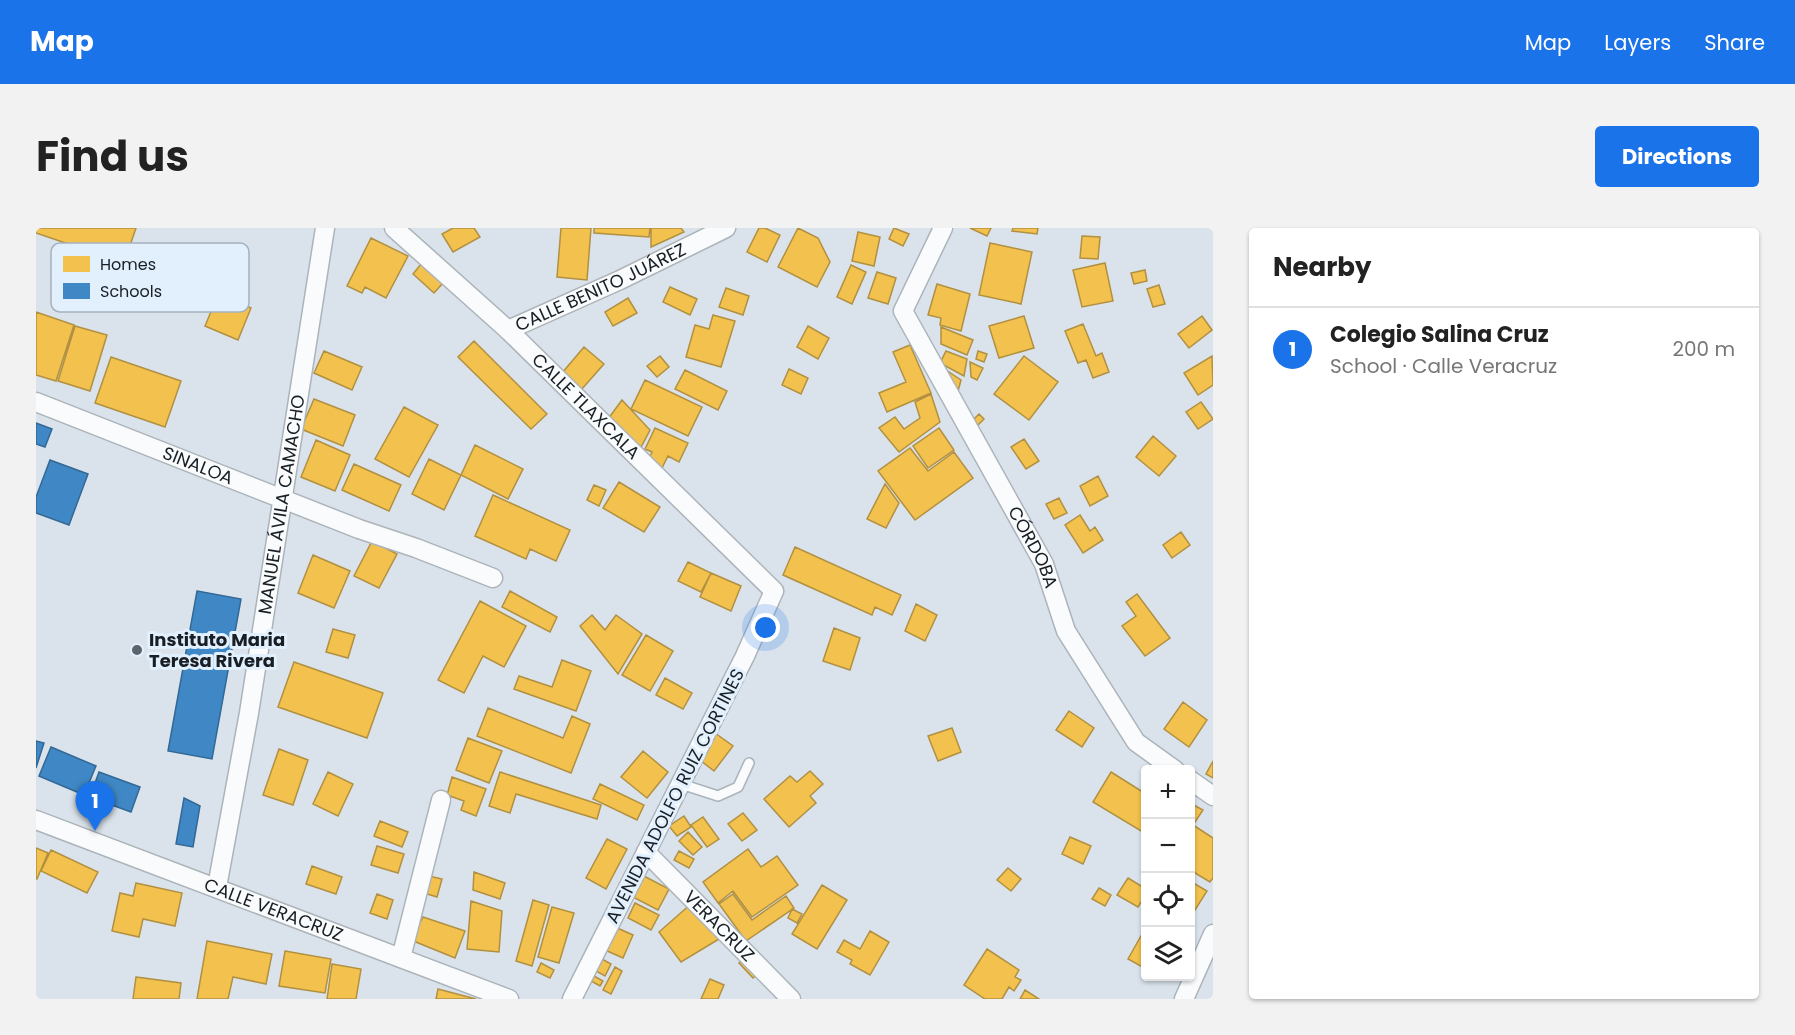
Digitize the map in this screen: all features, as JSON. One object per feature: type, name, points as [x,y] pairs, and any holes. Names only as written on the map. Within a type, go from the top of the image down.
[{"type":"street","name":"MANUEL ÁVILA CAMACHO","points":[[217,887],[249,712],[325,228]]},
{"type":"street","name":"CALLE TLAXCALA","points":[[394,228],[508,330],[774,591]]},
{"type":"street","name":"CALLE BENITO JUÁREZ","points":[[508,330],[620,280],[726,228]]},
{"type":"street","name":"CÓRDOBA","points":[[943,228],[903,311],[1044,564],[1066,631],[1136,742],[1168,765]]},
{"type":"street","name":"SINALOA","points":[[36,402],[360,529],[493,578]]},
{"type":"street","name":"AVENIDA ADOLFO RUIZ CORTINES","points":[[572,999],[745,656],[774,591]]},
{"type":"street","points":[[1195,783],[1213,796]]},
{"type":"street","points":[[401,958],[441,800]]},
{"type":"street","name":"CALLE VERACRUZ","points":[[36,820],[509,999]]},
{"type":"street","name":"VERACRUZ","points":[[646,852],[791,999]]},
{"type":"street","points":[[1184,999],[1213,934]]},
{"type":"lane","points":[[681,784],[718,796],[738,787],[748,764]]},
{"type":"building: Homes","points":[[36,228],[136,228],[131,243],[65,243],[36,233]]},
{"type":"building: Homes","points":[[453,228],[474,228],[480,237],[453,252],[442,234]]},
{"type":"building: Homes","points":[[561,228],[591,228],[587,280],[557,277]]},
{"type":"building: Homes","points":[[594,228],[650,228],[649,237],[594,233]]},
{"type":"building: Homes","points":[[651,228],[681,228],[684,232],[651,247]]},
{"type":"building: Homes","points":[[759,228],[765,228],[780,235],[767,262],[747,252]]},
{"type":"building: Homes","points":[[798,228],[818,238],[830,262],[817,287],[778,267]]},
{"type":"building: Homes","points":[[894,228],[909,234],[903,246],[889,239]]},
{"type":"building: Homes","points":[[970,228],[991,228],[987,236]]},
{"type":"building: Homes","points":[[1013,228],[1038,228],[1037,234],[1012,231]]},
{"type":"building: Homes","points":[[858,232],[880,237],[874,266],[852,261]]},
{"type":"building: Homes","points":[[1082,236],[1100,237],[1098,259],[1080,258]]},
{"type":"building: Homes","points":[[371,238],[408,256],[386,298],[365,287],[362,293],[347,286]]},
{"type":"building: Homes","points":[[990,243],[1032,252],[1021,304],[979,295]]},
{"type":"building: Homes","points":[[1105,263],[1113,301],[1082,307],[1073,270]]},
{"type":"building: Homes","points":[[421,264],[443,283],[434,293],[413,274]]},
{"type":"building: Homes","points":[[851,265],[866,272],[852,304],[837,297]]},
{"type":"building: Homes","points":[[1145,270],[1147,281],[1134,284],[1131,273]]},
{"type":"building: Homes","points":[[877,272],[896,278],[888,304],[868,298]]},
{"type":"building: Homes","points":[[937,284],[970,294],[961,331],[940,325],[941,318],[928,315]]},
{"type":"building: Homes","points":[[1159,285],[1165,304],[1153,307],[1147,289]]},
{"type":"building: Homes","points":[[670,287],[697,299],[690,315],[663,302]]},
{"type":"building: Homes","points":[[726,288],[749,296],[743,315],[719,307]]},
{"type":"building: Homes","points":[[628,298],[637,313],[613,326],[605,312]]},
{"type":"building: Homes","points":[[249,307],[251,308],[238,340],[205,326],[211,312],[249,312]]},
{"type":"building: Homes","points":[[36,312],[74,325],[56,381],[36,375]]},
{"type":"building: Homes","points":[[713,315],[735,321],[721,367],[686,357],[695,325],[709,329]]},
{"type":"building: Homes","points":[[1024,316],[1034,348],[999,358],[989,326]]},
{"type":"building: Homes","points":[[1202,316],[1212,330],[1189,348],[1178,334]]},
{"type":"building: Homes","points":[[1083,324],[1096,356],[1102,353],[1109,372],[1093,378],[1086,360],[1078,363],[1065,331]]},
{"type":"building: Homes","points":[[75,326],[107,335],[90,391],[58,381]]},
{"type":"building: Homes","points":[[808,326],[829,338],[818,359],[797,347]]},
{"type":"building: Homes","points":[[941,327],[973,340],[967,355],[941,344]]},
{"type":"building: Homes","points":[[474,341],[547,414],[531,429],[458,357]]},
{"type":"building: Homes","points":[[910,345],[931,393],[887,412],[879,393],[906,382],[893,352]]},
{"type":"building: Homes","points":[[584,347],[604,364],[581,390],[562,373]]},
{"type":"building: Homes","points":[[324,351],[362,367],[352,390],[314,373]]},
{"type":"building: Homes","points":[[946,351],[967,359],[964,376],[940,363]]},
{"type":"building: Homes","points":[[978,351],[987,354],[984,362],[976,359]]},
{"type":"building: Homes","points":[[660,356],[669,367],[657,377],[647,366]]},
{"type":"building: Homes","points":[[1024,356],[1058,382],[1029,420],[994,394]]},
{"type":"building: Homes","points":[[1212,356],[1213,385],[1198,395],[1184,373]]},
{"type":"building: Homes","points":[[111,357],[181,381],[165,427],[95,403]]},
{"type":"building: Homes","points":[[970,362],[983,368],[977,380],[971,377]]},
{"type":"building: Homes","points":[[789,369],[808,378],[801,394],[782,385]]},
{"type":"building: Homes","points":[[685,370],[727,391],[718,410],[675,389]]},
{"type":"building: Homes","points":[[946,370],[961,380],[957,395]]},
{"type":"building: Homes","points":[[645,380],[702,407],[688,436],[631,409]]},
{"type":"building: Homes","points":[[931,394],[940,422],[899,452],[879,428],[895,417],[904,429],[920,418],[915,402]]},
{"type":"building: Homes","points":[[314,399],[355,415],[343,446],[301,429]]},
{"type":"building: Homes","points":[[622,400],[650,430],[638,453],[608,419]]},
{"type":"building: Homes","points":[[1201,402],[1213,419],[1198,429],[1186,412]]},
{"type":"building: Homes","points":[[404,407],[438,425],[409,477],[375,459]]},
{"type":"building: Homes","points":[[979,414],[984,419],[975,428],[970,423]]},
{"type":"building: Homes","points":[[655,428],[688,443],[679,462],[668,456],[662,468],[648,461],[652,452],[645,449]]},
{"type":"building: Homes","points":[[939,428],[954,450],[928,468],[913,446]]},
{"type":"building: Homes","points":[[1153,436],[1176,456],[1159,476],[1136,457]]},
{"type":"building: Homes","points":[[1024,439],[1039,461],[1026,469],[1011,447]]},
{"type":"building: Homes","points":[[316,440],[350,455],[335,491],[301,477]]},
{"type":"building: Homes","points":[[475,445],[523,469],[508,499],[461,475]]},
{"type":"building: Homes","points":[[910,448],[928,471],[954,452],[973,478],[915,520],[878,471]]},
{"type":"building: Homes","points":[[429,459],[461,475],[444,510],[412,494]]},
{"type":"building: Homes","points":[[354,464],[401,485],[389,511],[342,490]]},
{"type":"building: Homes","points":[[1098,476],[1108,496],[1090,506],[1080,486]]},
{"type":"building: Homes","points":[[619,482],[660,507],[644,532],[603,508]]},
{"type":"building: Homes","points":[[885,484],[899,503],[886,528],[867,519]]},
{"type":"building: Homes","points":[[594,485],[606,490],[599,506],[587,500]]},
{"type":"building: Homes","points":[[493,495],[570,530],[556,561],[530,549],[526,559],[475,536]]},
{"type":"building: Homes","points":[[1059,498],[1067,513],[1054,519],[1046,504]]},
{"type":"building: Homes","points":[[1080,515],[1090,531],[1095,527],[1103,540],[1083,553],[1065,525]]},
{"type":"building: Homes","points":[[1181,532],[1190,545],[1172,558],[1163,545]]},
{"type":"building: Homes","points":[[372,541],[397,554],[379,588],[354,576]]},
{"type":"building: Homes","points":[[795,547],[901,595],[892,615],[875,607],[872,615],[783,575]]},
{"type":"building: Homes","points":[[313,555],[350,571],[334,608],[298,593]]},
{"type":"building: Homes","points":[[688,562],[711,573],[701,592],[678,581]]},
{"type":"building: Homes","points":[[711,573],[741,586],[731,611],[700,597]]},
{"type":"building: Homes","points":[[510,591],[557,617],[550,632],[502,607]]},
{"type":"building: Homes","points":[[1137,594],[1170,638],[1145,656],[1122,626],[1136,616],[1126,602]]},
{"type":"building: Homes","points":[[480,601],[526,626],[504,667],[483,656],[464,693],[438,680]]},
{"type":"building: Homes","points":[[916,604],[937,615],[925,641],[905,631]]},
{"type":"building: Homes","points":[[592,615],[605,630],[616,615],[642,634],[618,674],[580,626]]},
{"type":"building: Homes","points":[[834,628],[860,638],[850,670],[823,661]]},
{"type":"building: Homes","points":[[333,629],[355,635],[348,658],[326,652]]},
{"type":"building: Homes","points":[[646,635],[673,651],[650,691],[622,675]]},
{"type":"building: Homes","points":[[562,660],[591,671],[576,711],[514,689],[519,676],[552,687]]},
{"type":"building: Homes","points":[[294,662],[383,693],[367,738],[278,707]]},
{"type":"building: Homes","points":[[665,678],[692,693],[683,709],[656,695]]},
{"type":"building: Homes","points":[[1183,702],[1207,720],[1189,747],[1164,729]]},
{"type":"building: Homes","points":[[488,708],[563,738],[572,716],[590,724],[571,773],[477,736]]},
{"type":"building: Homes","points":[[1069,711],[1094,728],[1082,747],[1056,730]]},
{"type":"building: Homes","points":[[952,728],[961,752],[938,761],[928,736]]},
{"type":"building: Homes","points":[[715,733],[733,746],[714,771],[696,757]]},
{"type":"building: Homes","points":[[468,738],[502,751],[489,783],[456,770]]},
{"type":"building: Homes","points":[[279,749],[308,760],[293,805],[263,795]]},
{"type":"building: Homes","points":[[643,751],[668,772],[647,798],[621,777]]},
{"type":"building: Homes","points":[[1213,761],[1213,778],[1206,774]]},
{"type":"building: Homes","points":[[810,771],[823,784],[810,796],[816,803],[789,827],[764,799],[790,776],[797,782]]},
{"type":"building: Homes","points":[[328,772],[353,784],[338,816],[313,804]]},
{"type":"building: Homes","points":[[500,772],[601,805],[597,819],[516,794],[510,813],[489,806]]},
{"type":"building: Homes","points":[[1111,772],[1141,791],[1141,831],[1093,802]]},
{"type":"building: Homes","points":[[452,777],[486,789],[476,816],[461,810],[464,801],[447,795]]},
{"type":"building: Homes","points":[[600,784],[644,805],[637,820],[593,799]]},
{"type":"building: Homes","points":[[1195,806],[1203,810],[1195,822]]},
{"type":"building: Homes","points":[[743,813],[757,830],[742,841],[728,824]]},
{"type":"building: Homes","points":[[684,816],[691,827],[677,836],[669,826]]},
{"type":"building: Homes","points":[[703,817],[719,839],[707,847],[691,825]]},
{"type":"building: Homes","points":[[380,821],[408,832],[402,847],[374,836]]},
{"type":"building: Homes","points":[[1195,826],[1213,838],[1213,878],[1210,882],[1195,873]]},
{"type":"building: Homes","points":[[688,832],[702,847],[693,855],[679,841]]},
{"type":"building: Homes","points":[[1070,837],[1091,846],[1083,864],[1062,854]]},
{"type":"building: Homes","points":[[607,839],[627,849],[606,889],[586,878]]},
{"type":"building: Homes","points":[[377,846],[404,854],[398,873],[371,865]]},
{"type":"building: Homes","points":[[36,848],[48,853],[37,879],[36,879]]},
{"type":"building: Homes","points":[[748,849],[761,867],[777,856],[798,885],[752,917],[733,891],[718,903],[703,882]]},
{"type":"building: Homes","points":[[51,850],[98,872],[87,893],[41,871]]},
{"type":"building: Homes","points":[[679,851],[694,859],[689,868],[674,860]]},
{"type":"building: Homes","points":[[312,866],[342,877],[336,894],[306,884]]},
{"type":"building: Homes","points":[[1008,868],[1021,879],[1011,891],[997,880]]},
{"type":"building: Homes","points":[[474,872],[505,883],[500,899],[473,890]]},
{"type":"building: Homes","points":[[640,874],[669,889],[658,910],[629,895]]},
{"type":"building: Homes","points":[[429,876],[442,879],[437,897],[424,893]]},
{"type":"building: Homes","points":[[1128,878],[1141,886],[1141,902],[1138,907],[1117,895]]},
{"type":"building: Homes","points":[[136,883],[182,893],[175,926],[143,919],[139,937],[112,931],[120,893],[133,896]]},
{"type":"building: Homes","points":[[1195,884],[1207,891],[1195,910]]},
{"type":"building: Homes","points":[[822,885],[847,900],[817,949],[792,934]]},
{"type":"building: Homes","points":[[1099,888],[1111,895],[1105,906],[1092,899]]},
{"type":"building: Homes","points":[[377,894],[393,900],[387,919],[370,913]]},
{"type":"building: Homes","points":[[733,894],[752,920],[786,896],[794,908],[746,941],[719,904]]},
{"type":"building: Homes","points":[[533,900],[549,905],[532,966],[516,961]]},
{"type":"building: Homes","points":[[471,901],[502,911],[499,952],[467,949]]},
{"type":"building: Homes","points":[[635,903],[659,915],[651,930],[628,918]]},
{"type":"building: Homes","points":[[692,903],[724,936],[681,962],[659,932]]},
{"type":"building: Homes","points":[[552,907],[574,913],[559,963],[538,957]]},
{"type":"building: Homes","points":[[792,909],[802,914],[797,923],[788,918]]},
{"type":"building: Homes","points":[[423,917],[465,931],[455,958],[411,940]]},
{"type":"building: Homes","points":[[615,927],[633,935],[623,958],[605,950]]},
{"type":"building: Homes","points":[[870,931],[889,942],[870,975],[850,964],[852,960],[837,952],[844,940],[860,949]]},
{"type":"building: Homes","points":[[1141,936],[1141,966],[1128,959]]},
{"type":"building: Homes","points":[[207,941],[272,954],[266,984],[233,977],[228,999],[197,999]]},
{"type":"building: Homes","points":[[987,949],[1019,970],[1015,977],[1021,980],[1014,991],[1009,987],[1002,999],[985,999],[964,985]]},
{"type":"building: Homes","points":[[285,951],[331,959],[325,993],[279,986]]},
{"type":"building: Homes","points":[[746,956],[760,972],[753,978],[739,963]]},
{"type":"building: Homes","points":[[602,959],[611,964],[605,976],[596,971]]},
{"type":"building: Homes","points":[[541,963],[554,970],[550,978],[537,972]]},
{"type":"building: Homes","points":[[332,964],[361,969],[356,999],[327,999]]},
{"type":"building: Homes","points":[[615,967],[622,971],[611,994],[603,990]]},
{"type":"building: Homes","points":[[594,976],[603,981],[600,986],[591,981]]},
{"type":"building: Homes","points":[[136,977],[181,983],[179,999],[133,999]]},
{"type":"building: Homes","points":[[710,979],[724,985],[718,999],[701,999]]},
{"type":"building: Homes","points":[[438,989],[476,999],[436,999]]},
{"type":"building: Homes","points":[[1025,990],[1039,999],[1020,999]]},
{"type":"building: Schools","points":[[36,423],[52,429],[45,447],[36,444]]},
{"type":"building: Schools","points":[[50,460],[88,474],[69,525],[36,513],[36,497]]},
{"type":"building: Schools","points":[[197,591],[241,599],[212,759],[168,751]]},
{"type":"building: Schools","points":[[36,741],[44,743],[36,768]]},
{"type":"building: Schools","points":[[51,747],[96,766],[84,795],[39,776]]},
{"type":"building: Schools","points":[[99,772],[140,787],[131,812],[90,797]]},
{"type":"building: Schools","points":[[184,798],[200,806],[193,847],[176,844]]},
{"type":"place","name":"Instituto Maria Teresa Rivera","points":[[137,650]]},
{"type":"place","name":"Colegio Salina Cruz","points":[[95,831]]}]
